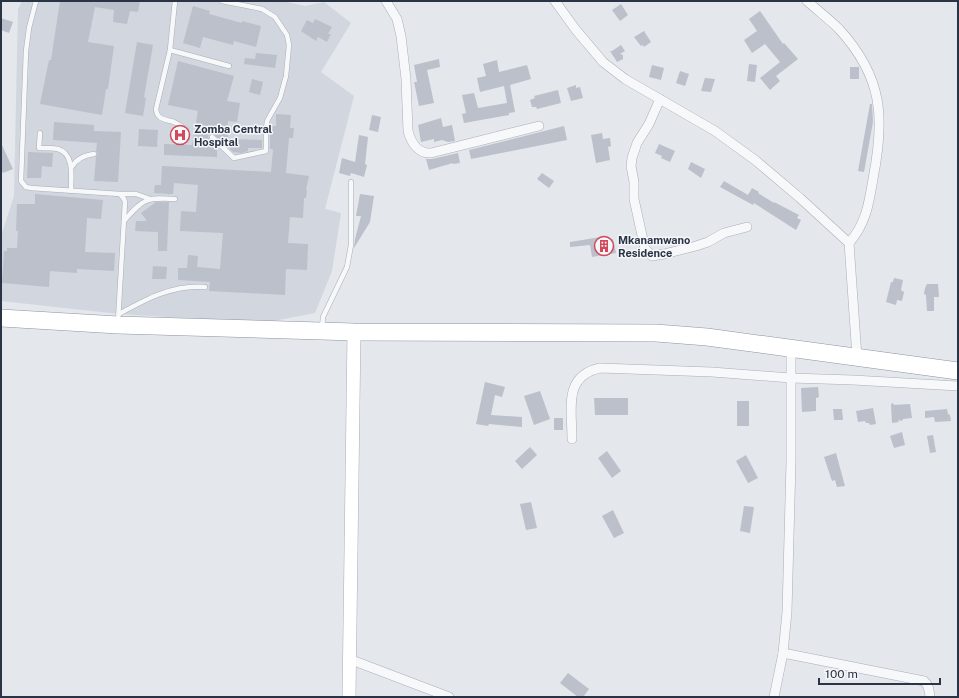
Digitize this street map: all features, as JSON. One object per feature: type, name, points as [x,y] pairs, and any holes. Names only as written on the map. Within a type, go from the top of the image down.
[{"type":"highway","points":[[1,318],[119,319],[354,332],[656,333],[707,337],[857,357],[957,377]]},
{"type":"main road","points":[[349,697],[354,332]]},
{"type":"street","points":[[386,1],[397,19],[401,36],[406,80],[408,131],[410,140],[417,148],[425,153],[431,153],[539,126]]},
{"type":"street","points":[[555,1],[602,62],[626,79],[715,131],[755,160],[800,198],[849,243],[857,357]]},
{"type":"street","points":[[807,1],[838,29],[853,47],[872,79],[877,97],[880,120],[878,157],[867,213],[856,235],[849,243]]},
{"type":"street","points":[[660,99],[649,124],[637,143],[631,166],[634,182],[634,199],[648,253],[652,256],[664,254],[708,242],[724,233],[747,227]]},
{"type":"street","points":[[774,697],[783,653],[787,612],[791,462],[791,348]]},
{"type":"street","points":[[572,439],[572,393],[576,382],[581,376],[592,370],[600,368],[712,372],[791,378],[853,380],[957,377]]},
{"type":"street","points":[[783,653],[924,681],[927,683],[929,688],[930,697]]},
{"type":"street","points":[[349,659],[449,697]]},
{"type":"lane","points":[[36,1],[29,28],[26,51],[21,181],[26,187],[31,188],[136,194],[150,199]]},
{"type":"lane","points":[[176,1],[170,50],[156,109],[160,118],[174,122],[186,130]]},
{"type":"lane","points":[[212,137],[234,158],[266,151],[266,130],[268,121],[280,98],[286,76],[289,55],[287,35],[275,17],[262,9],[222,1]]},
{"type":"lane","points":[[170,50],[229,66]]},
{"type":"lane","points":[[40,133],[39,148],[60,150],[70,162],[72,168]]},
{"type":"lane","points":[[71,191],[72,168],[74,162],[89,154],[94,154]]},
{"type":"lane","points":[[322,331],[323,317],[347,267],[351,245],[351,182]]},
{"type":"lane","points":[[119,319],[125,202],[120,194]]},
{"type":"lane","points":[[124,221],[141,203],[150,199],[175,199]]},
{"type":"lane","points":[[119,319],[138,304],[168,291],[188,286],[205,287]]},
{"type":"shaded area","name":"Zomba Central Hospital","points":[[22,1],[283,1],[305,6],[324,2],[351,23],[321,72],[354,96],[325,209],[341,213],[332,271],[315,313],[268,322],[235,321],[119,314],[1,301],[1,236],[14,196],[18,9]]},
{"type":"building","points":[[60,1],[140,1],[138,12],[130,11],[127,24],[113,22],[114,10],[95,7],[88,42],[114,46],[108,89],[106,89],[102,115],[40,104],[49,60],[51,60]]},
{"type":"building","points":[[621,4],[628,15],[620,21],[612,10]]},
{"type":"building","points":[[193,6],[210,11],[209,14],[242,23],[242,21],[261,26],[256,47],[234,41],[233,45],[203,37],[200,48],[183,43]]},
{"type":"building","points":[[760,11],[783,44],[784,43],[798,59],[776,76],[780,81],[770,90],[760,78],[780,62],[765,44],[752,53],[744,40],[757,31],[749,19]]},
{"type":"building","points":[[1,18],[13,22],[9,33],[1,30]]},
{"type":"building","points":[[315,19],[332,27],[328,34],[331,34],[327,42],[318,37],[316,41],[301,31],[307,20],[313,23]]},
{"type":"building","points":[[644,31],[651,42],[644,47],[643,45],[641,46],[634,37]]},
{"type":"building","points":[[137,42],[153,45],[144,97],[146,98],[143,116],[125,113]]},
{"type":"building","points":[[621,45],[625,51],[620,54],[623,55],[623,59],[617,62],[610,51]]},
{"type":"building","points":[[256,53],[277,55],[275,68],[244,64],[245,58],[255,59]]},
{"type":"building","points":[[439,59],[440,67],[427,70],[434,103],[419,106],[414,82],[417,82],[414,65]]},
{"type":"building","points":[[497,60],[499,72],[527,65],[531,79],[510,85],[515,112],[509,113],[509,115],[464,123],[462,114],[466,113],[462,95],[474,93],[478,108],[507,103],[504,86],[480,92],[477,78],[486,76],[483,64]]},
{"type":"building","points":[[178,61],[234,76],[227,101],[240,103],[237,122],[228,121],[228,139],[219,139],[212,133],[208,136],[209,140],[217,147],[217,157],[164,155],[164,144],[192,145],[198,111],[168,105]]},
{"type":"building","points":[[749,64],[757,65],[755,82],[747,81]]},
{"type":"building","points":[[652,65],[664,68],[661,80],[649,77]]},
{"type":"building","points":[[850,67],[859,67],[859,79],[850,79]]},
{"type":"building","points":[[680,71],[689,74],[685,86],[676,83]]},
{"type":"building","points":[[705,78],[715,79],[711,92],[701,91]]},
{"type":"building","points":[[252,79],[263,82],[260,95],[249,92]]},
{"type":"building","points":[[576,85],[576,88],[580,87],[583,98],[571,101],[567,88]]},
{"type":"building","points":[[558,90],[561,103],[537,109],[536,107],[532,107],[530,100],[535,98],[534,96]]},
{"type":"building","points":[[870,104],[872,104],[873,122],[864,172],[858,171]]},
{"type":"building","points":[[276,114],[291,115],[290,128],[294,128],[293,138],[289,138],[286,173],[309,176],[306,198],[304,198],[303,218],[290,217],[288,243],[308,244],[307,270],[286,269],[285,295],[209,291],[210,282],[178,280],[178,268],[187,268],[188,255],[198,256],[197,267],[220,269],[223,233],[180,231],[181,211],[196,212],[198,185],[174,183],[173,194],[154,193],[155,185],[161,185],[162,166],[271,172],[273,149],[270,149],[270,126],[276,126]]},
{"type":"building","points":[[372,115],[381,117],[378,132],[369,130]]},
{"type":"building","points":[[441,118],[443,127],[452,125],[455,141],[448,142],[442,140],[434,142],[434,139],[421,142],[418,125]]},
{"type":"building","points":[[54,122],[94,125],[94,131],[121,132],[118,182],[94,181],[96,157],[98,154],[96,151],[97,143],[53,140]]},
{"type":"building","points":[[564,126],[567,140],[471,159],[469,150]]},
{"type":"building","points":[[139,129],[158,130],[157,147],[138,146]]},
{"type":"building","points":[[602,133],[603,139],[610,138],[611,146],[608,147],[610,160],[596,163],[591,135]]},
{"type":"building","points":[[359,135],[368,137],[365,164],[367,165],[364,177],[351,173],[350,176],[339,173],[342,158],[355,162]]},
{"type":"building","points":[[230,139],[262,140],[262,148],[248,148],[248,151],[241,153],[233,152],[230,149]]},
{"type":"building","points":[[1,143],[13,169],[3,173],[1,169]]},
{"type":"building","points":[[659,144],[675,151],[670,162],[661,158],[662,156],[655,153]]},
{"type":"building","points":[[28,152],[53,153],[52,167],[42,166],[41,178],[27,178]]},
{"type":"building","points":[[458,153],[460,163],[453,163],[429,170],[426,159]]},
{"type":"building","points":[[691,162],[705,169],[701,178],[688,169]]},
{"type":"building","points":[[542,173],[554,181],[549,188],[537,179]]},
{"type":"building","points":[[724,181],[748,195],[752,188],[774,203],[799,215],[797,218],[801,220],[796,230],[754,203],[753,205],[720,187]]},
{"type":"building","points":[[35,194],[103,200],[101,219],[87,218],[85,252],[115,253],[114,271],[77,269],[77,273],[50,271],[49,287],[2,283],[4,251],[7,251],[7,248],[17,248],[17,204],[35,204]]},
{"type":"building","points":[[360,194],[374,196],[370,222],[354,248],[361,216],[356,216]]},
{"type":"building","points":[[156,202],[169,202],[167,251],[158,251],[158,232],[135,231],[136,221],[147,221],[141,213]]},
{"type":"building","name":"Mkanamwano Residence","points":[[601,237],[602,239],[613,239],[616,253],[592,257],[590,245],[570,247],[570,242]]},
{"type":"building","points":[[153,266],[167,267],[166,279],[152,279]]},
{"type":"building","points":[[894,278],[903,280],[901,290],[904,292],[902,301],[897,300],[896,305],[886,302],[891,282],[893,282]]},
{"type":"building","points":[[927,284],[938,284],[939,297],[934,297],[934,311],[927,311],[926,295],[924,294]]},
{"type":"building","points":[[485,382],[505,387],[502,397],[495,395],[491,415],[522,417],[522,427],[489,424],[488,426],[476,424]]},
{"type":"building","points":[[818,387],[819,397],[816,398],[816,411],[802,412],[801,388]]},
{"type":"building","points":[[540,391],[550,419],[534,425],[524,396]]},
{"type":"building","points":[[594,398],[628,398],[628,415],[595,415]]},
{"type":"building","points":[[737,401],[749,401],[749,426],[737,426]]},
{"type":"building","points":[[893,403],[894,405],[910,404],[912,418],[903,419],[902,421],[898,420],[899,422],[892,423],[891,404]]},
{"type":"building","points":[[873,408],[876,424],[870,425],[865,421],[858,422],[856,411]]},
{"type":"building","points":[[833,409],[842,409],[843,420],[834,420]]},
{"type":"building","points":[[947,409],[951,421],[935,422],[934,417],[925,418],[925,411]]},
{"type":"building","points":[[554,418],[563,418],[563,430],[554,430]]},
{"type":"building","points":[[902,432],[905,445],[894,448],[890,436]]},
{"type":"building","points":[[933,435],[936,452],[930,453],[927,436]]},
{"type":"building","points":[[530,447],[537,455],[522,469],[515,461]]},
{"type":"building","points":[[607,451],[621,471],[612,478],[598,458]]},
{"type":"building","points":[[836,453],[845,486],[837,487],[835,480],[832,481],[824,457]]},
{"type":"building","points":[[746,455],[758,478],[748,483],[736,461]]},
{"type":"building","points":[[531,502],[537,528],[526,530],[520,504]]},
{"type":"building","points":[[744,506],[754,507],[750,533],[740,531]]},
{"type":"building","points":[[613,510],[624,533],[614,538],[602,516]]},
{"type":"building","points":[[568,673],[589,689],[583,697],[578,697],[560,683]]},
{"type":"place","name":"Zomba Central Hospital","points":[[180,135]]},
{"type":"place","name":"Mkanamwano Residence","points":[[604,246]]}]
